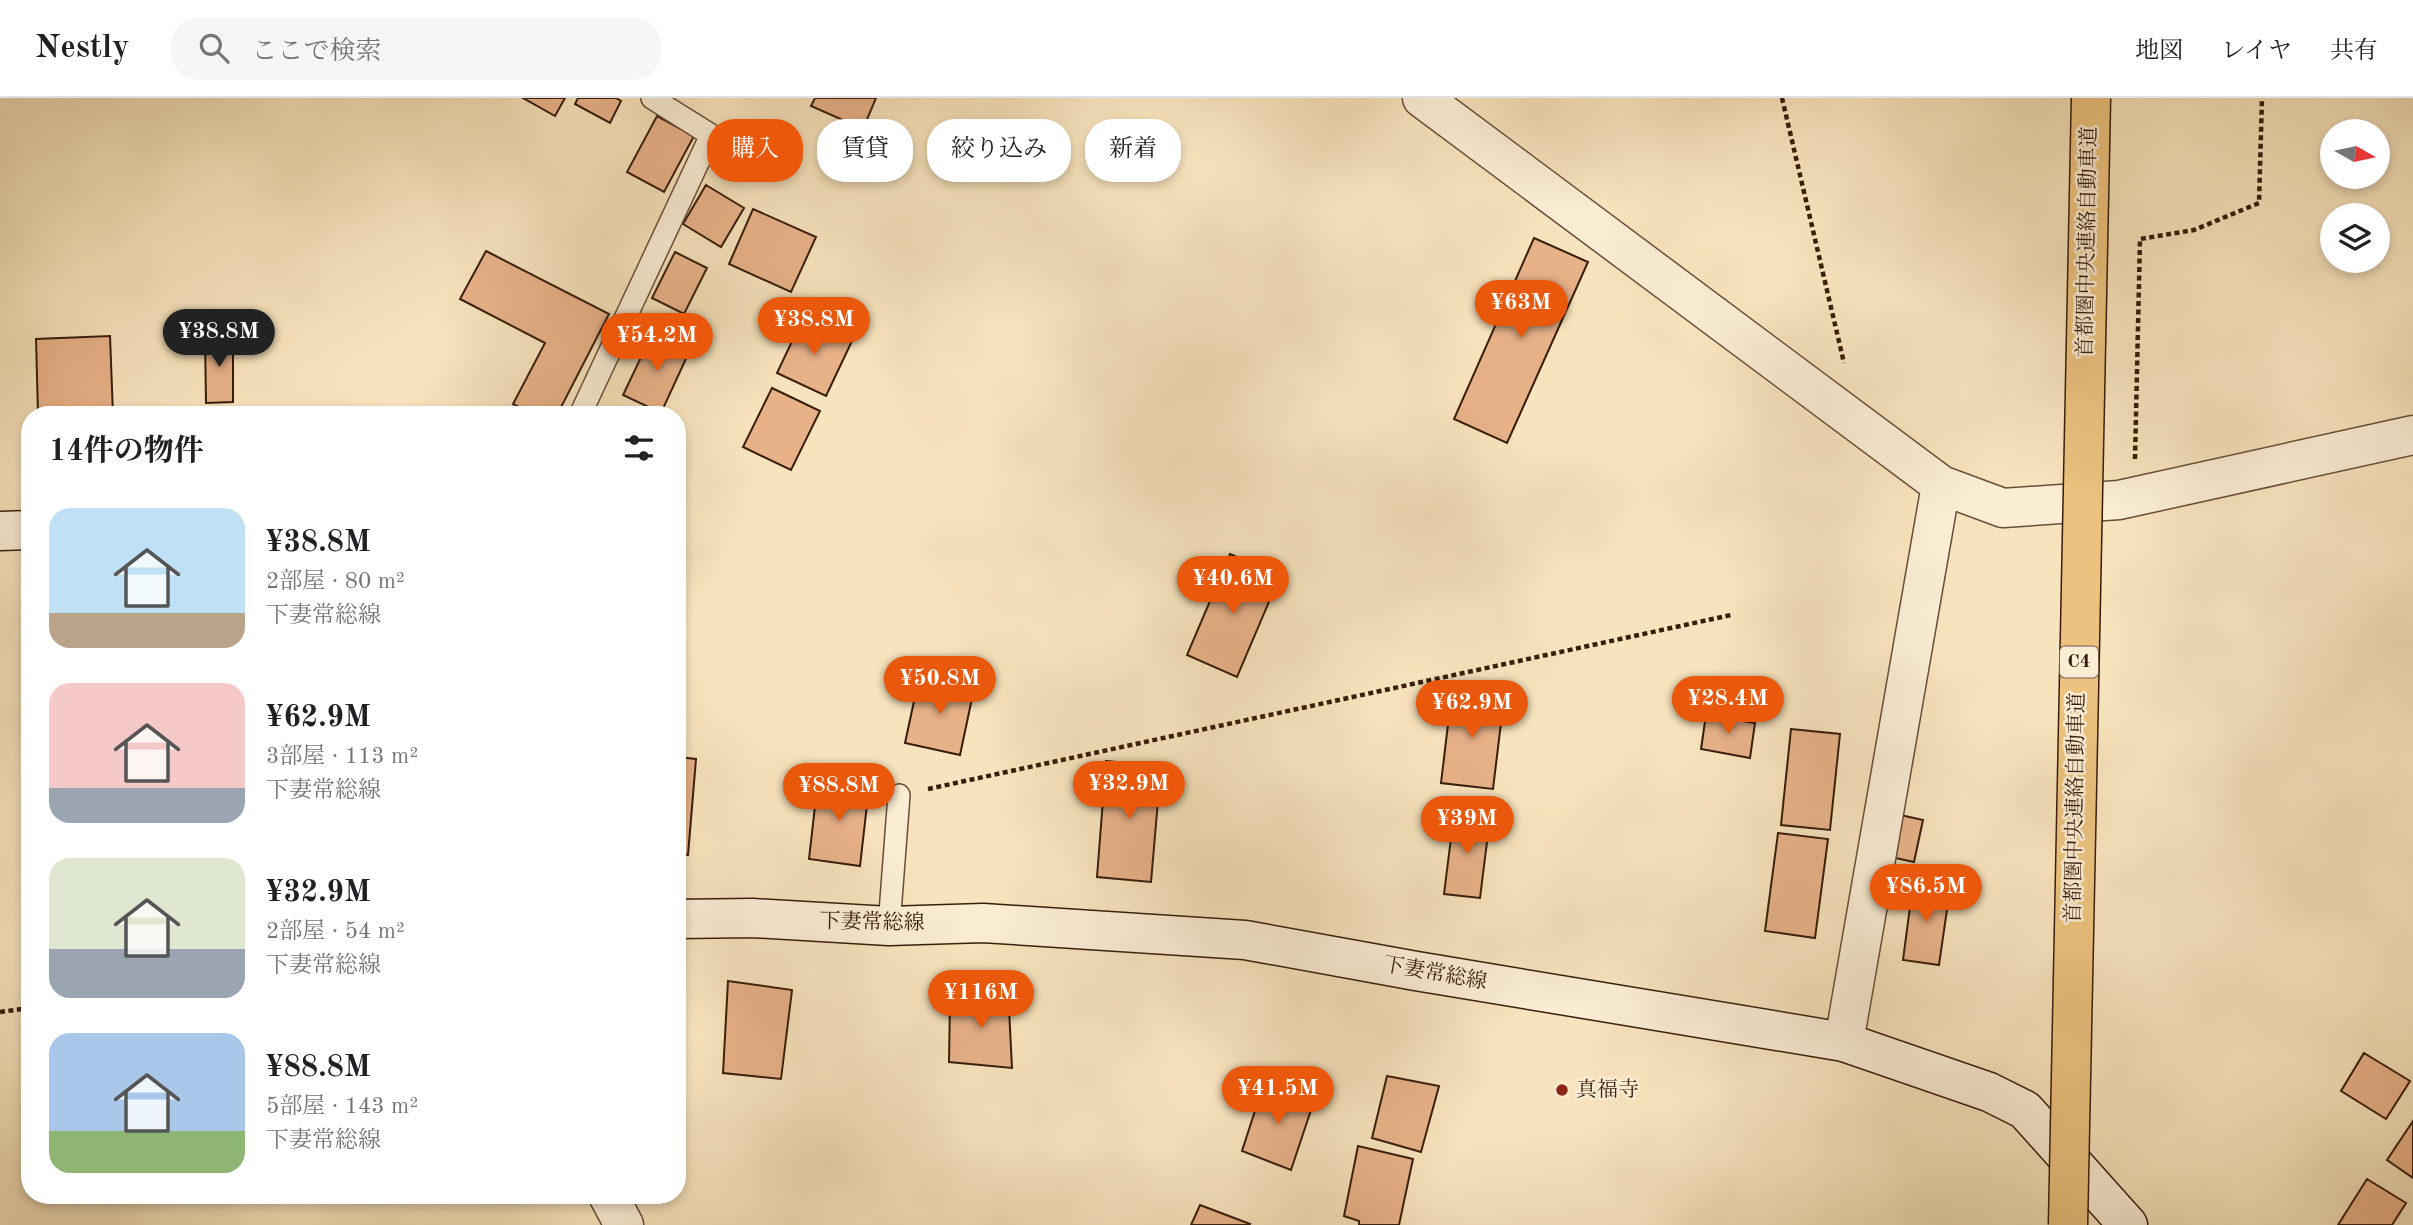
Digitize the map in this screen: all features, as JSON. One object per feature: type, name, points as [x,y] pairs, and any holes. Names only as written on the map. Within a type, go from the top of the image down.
[{"type":"highway","name":"首都圏中央連絡自動車道","points":[[2068,1225],[2091,98]]},
{"type":"street","points":[[1422,98],[1941,485],[2004,508],[2119,500],[2413,435]]},
{"type":"street","points":[[1844,1042],[1941,485]]},
{"type":"street","points":[[0,531],[21,530]]},
{"type":"street","name":"下妻常総線","points":[[686,919],[752,918],[888,926],[983,923],[1245,940],[1844,1042],[1989,1092],[2025,1110],[2127,1225]]},
{"type":"street","points":[[613,1204],[624,1225]]},
{"type":"lane","points":[[584,406],[711,135],[652,98]]},
{"type":"lane","points":[[888,926],[899,795]]},
{"type":"path","points":[[1782,98],[1858,424]]},
{"type":"path","points":[[2134,497],[2140,239],[2194,230],[2259,203],[2262,98]]},
{"type":"path","points":[[899,795],[1731,615]]},
{"type":"path","points":[[0,1013],[21,1010]]},
{"type":"building","points":[[523,98],[565,98],[555,116]]},
{"type":"building","points":[[578,98],[616,98],[621,101],[610,123],[575,104]]},
{"type":"building","points":[[815,98],[876,98],[867,119],[840,119],[811,106]]},
{"type":"building","points":[[657,116],[694,136],[664,192],[627,172]]},
{"type":"building","points":[[706,185],[744,208],[721,247],[683,224]]},
{"type":"building","points":[[753,209],[816,237],[791,292],[729,264]]},
{"type":"building","points":[[1534,238],[1588,262],[1507,443],[1454,419]]},
{"type":"building","points":[[486,251],[609,314],[562,406],[517,406],[513,404],[545,343],[460,299]]},
{"type":"building","points":[[675,252],[707,268],[684,314],[652,298]]},
{"type":"building","points":[[803,318],[852,341],[826,396],[777,373]]},
{"type":"building","points":[[653,332],[690,350],[664,406],[646,406],[623,395]]},
{"type":"building","points":[[110,336],[113,406],[38,406],[36,339]]},
{"type":"building","points":[[205,336],[233,336],[233,402],[206,403]]},
{"type":"building","points":[[772,388],[820,411],[791,470],[743,447]]},
{"type":"building","points":[[1230,554],[1280,576],[1237,677],[1187,655]]},
{"type":"building","points":[[919,678],[974,689],[960,755],[905,743]]},
{"type":"building","points":[[1452,691],[1504,698],[1493,789],[1441,783]]},
{"type":"building","points":[[1706,715],[1755,723],[1750,758],[1701,749]]},
{"type":"building","points":[[1791,729],[1840,734],[1830,830],[1781,825]]},
{"type":"building","points":[[686,758],[696,759],[686,855]]},
{"type":"building","points":[[1106,761],[1161,766],[1151,882],[1097,877]]},
{"type":"building","points":[[818,780],[869,787],[860,866],[809,859]]},
{"type":"building","points":[[1454,814],[1490,818],[1480,898],[1444,894]]},
{"type":"building","points":[[1896,814],[1923,820],[1914,862],[1886,856]]},
{"type":"building","points":[[1778,833],[1828,839],[1815,938],[1765,931]]},
{"type":"building","points":[[1913,884],[1950,889],[1939,965],[1903,960]]},
{"type":"building","points":[[728,981],[792,990],[781,1079],[723,1073]]},
{"type":"building","points":[[1008,989],[1012,1068],[949,1062],[950,1000]]},
{"type":"building","points":[[2364,1053],[2410,1081],[2386,1119],[2341,1091]]},
{"type":"building","points":[[1387,1076],[1439,1086],[1421,1152],[1372,1138]]},
{"type":"building","points":[[1264,1083],[1314,1101],[1291,1170],[1242,1151]]},
{"type":"building","points":[[2413,1121],[2413,1178],[2387,1160]]},
{"type":"building","points":[[1358,1146],[1413,1159],[1399,1225],[1359,1225],[1359,1221],[1344,1216]]},
{"type":"building","points":[[2367,1179],[2406,1203],[2392,1225],[2338,1225]]},
{"type":"building","points":[[1200,1205],[1250,1224],[1191,1225]]},
{"type":"place","name":"真福寺","points":[[1562,1090]]}]
